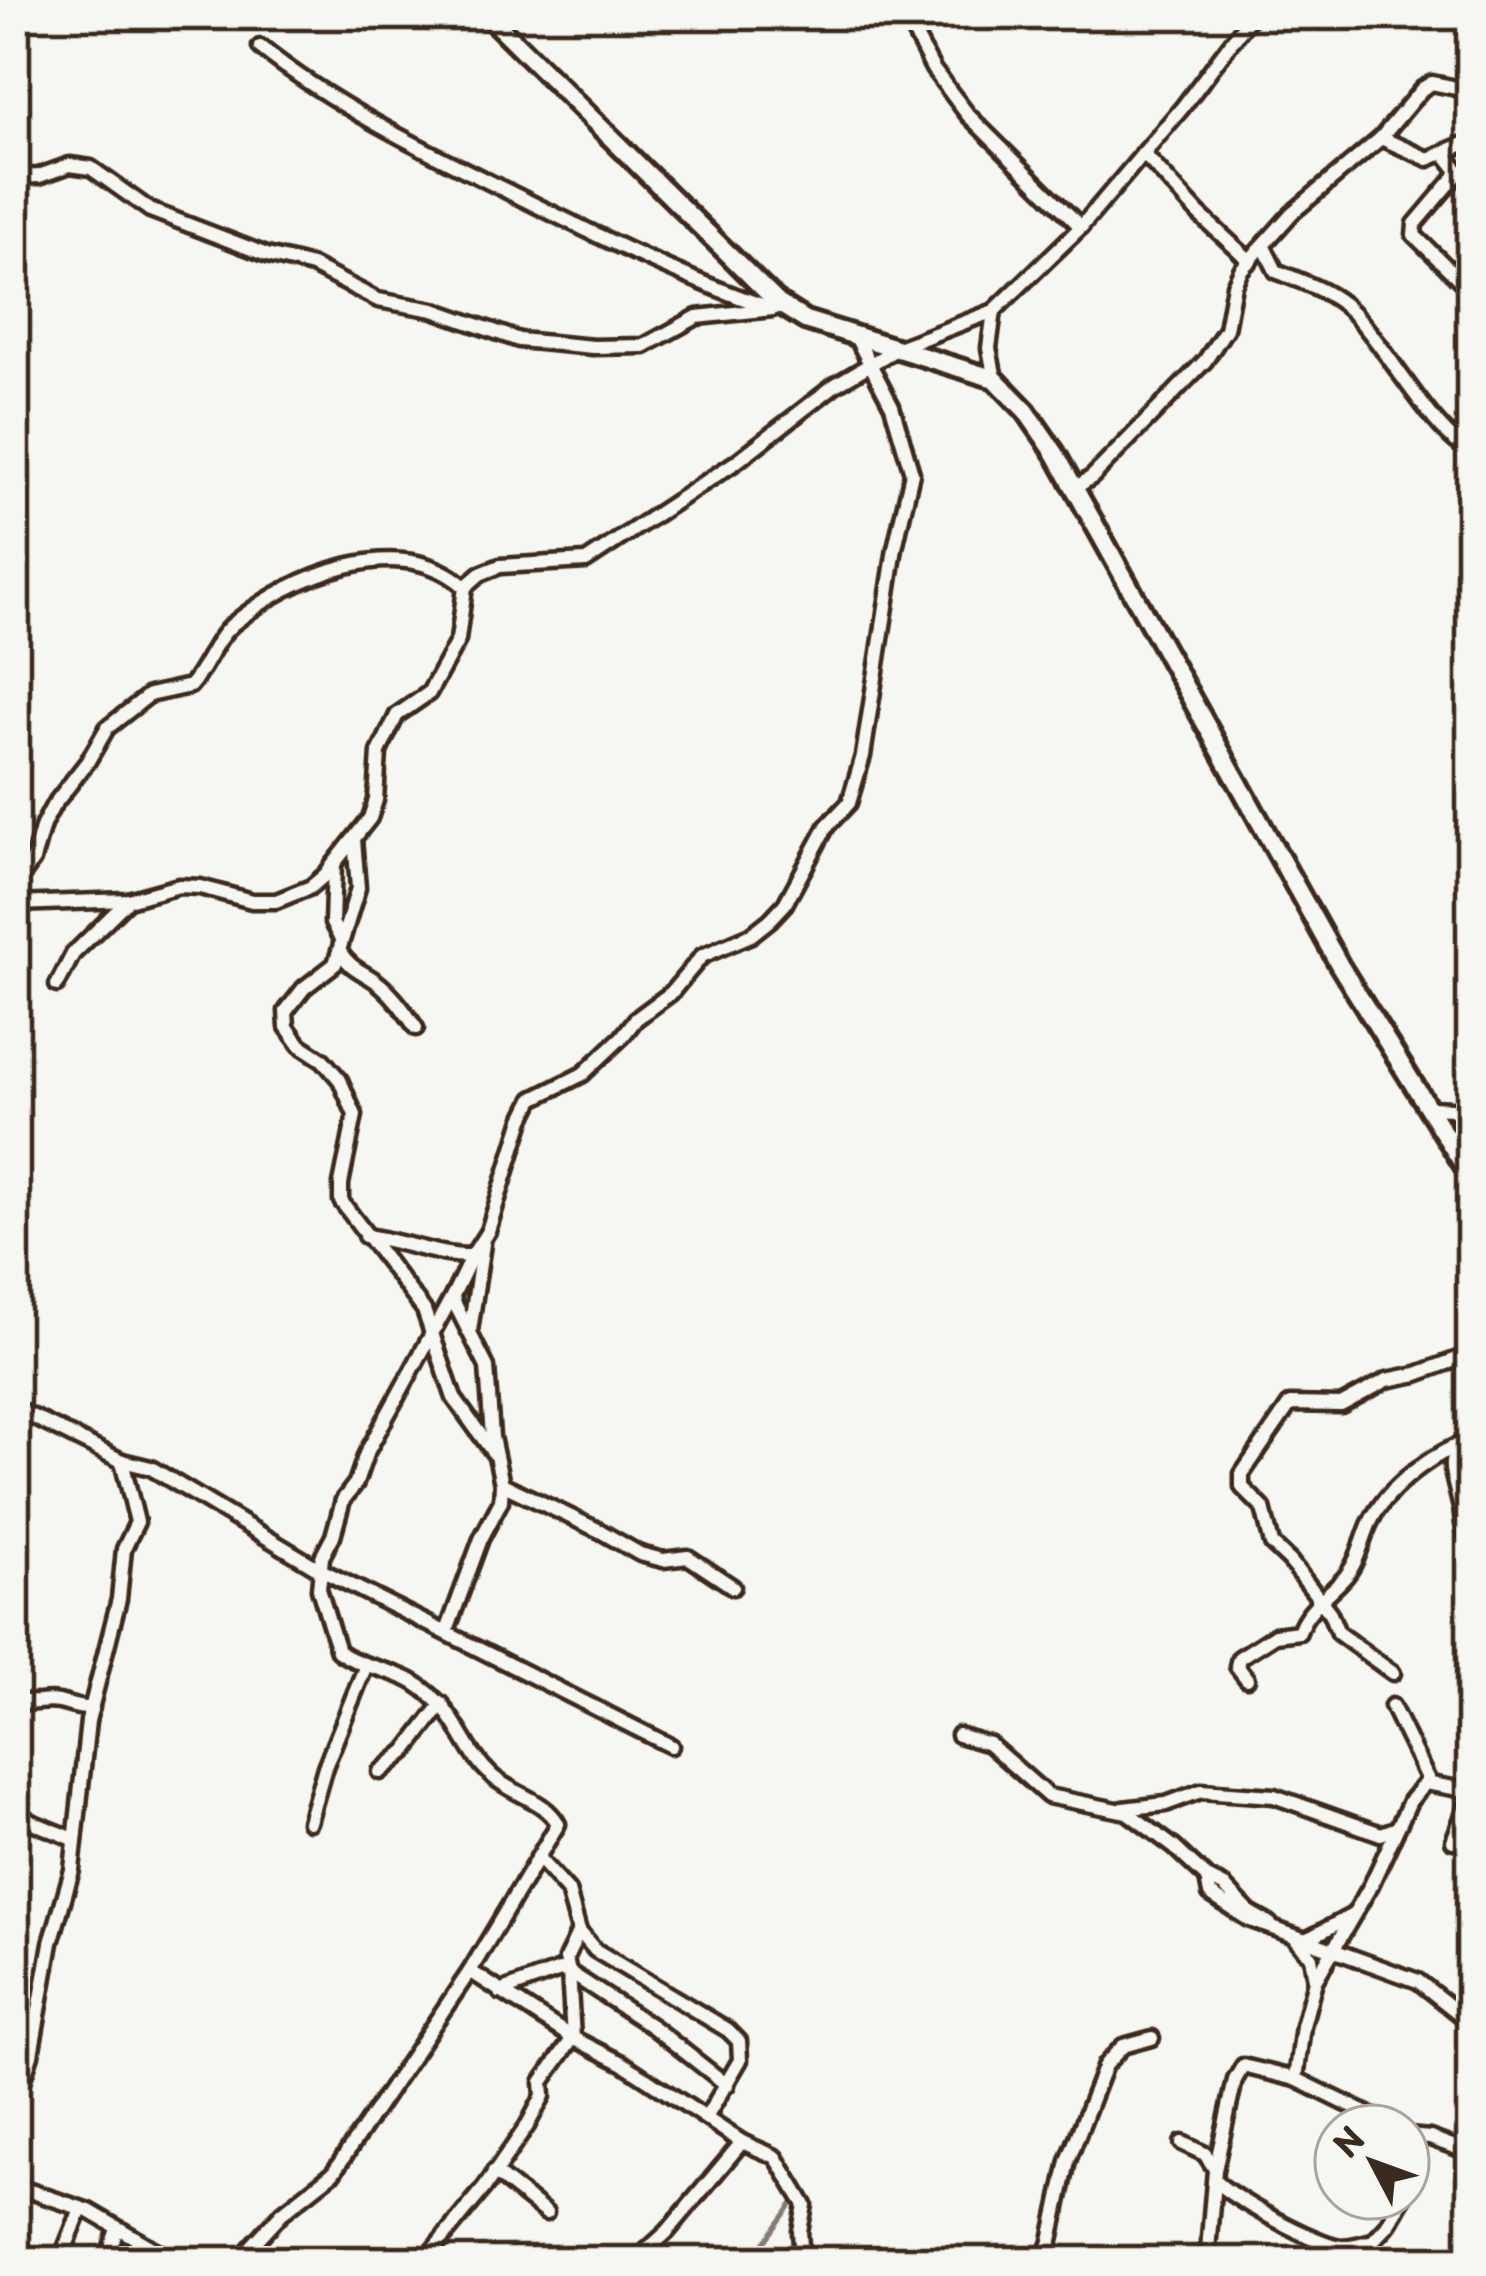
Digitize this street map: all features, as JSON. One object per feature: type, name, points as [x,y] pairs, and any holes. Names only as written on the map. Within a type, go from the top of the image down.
[{"type":"street","points":[[487,15],[741,268],[792,311]]},
{"type":"street","points":[[904,15],[933,69],[968,116],[1081,227]]},
{"type":"street","points":[[15,904],[128,900],[179,886],[276,901],[310,887],[370,818],[379,752],[388,730],[405,707],[425,699],[458,640],[465,587],[500,566],[586,561],[736,461],[835,385],[898,348],[994,311],[1081,227],[1209,75],[1252,15]]},
{"type":"street","points":[[260,47],[298,77],[439,157],[642,257],[773,309]]},
{"type":"street","points":[[1075,488],[1092,477],[1204,361],[1226,329],[1236,277],[1292,213],[1381,138],[1432,83],[1471,92]]},
{"type":"street","points":[[1381,138],[1428,159],[1471,140]]},
{"type":"street","points":[[1143,153],[1250,261]]},
{"type":"street","points":[[1444,153],[1459,172]]},
{"type":"street","points":[[1471,158],[1415,224],[1414,236],[1471,291]]},
{"type":"street","points":[[15,177],[39,176],[70,165],[91,168],[150,210],[267,255],[312,266],[378,300],[460,317],[519,340],[644,346],[697,317],[773,309],[792,311],[856,338],[995,379]]},
{"type":"street","points":[[1264,247],[1276,271],[1320,289],[1354,312],[1445,431],[1471,451]]},
{"type":"street","points":[[994,311],[989,348],[995,379],[1040,430],[1075,488],[1349,983],[1471,1177]]},
{"type":"street","points":[[470,1332],[483,1242],[533,1099],[583,1074],[636,1019],[671,993],[702,956],[770,920],[793,891],[827,826],[849,803],[863,756],[895,548],[913,472],[902,431],[856,338]]},
{"type":"street","points":[[15,885],[33,860],[53,806],[107,728],[149,695],[190,686],[227,630],[250,613],[313,578],[378,560],[406,558],[428,564],[465,587]]},
{"type":"street","points":[[354,838],[358,888],[352,919],[335,964],[291,1000],[286,1027],[300,1045],[322,1060],[349,1096],[355,1114],[341,1201],[424,1310],[454,1398],[495,1455]]},
{"type":"street","points":[[334,864],[332,923],[340,945],[353,970],[380,984],[416,1028]]},
{"type":"street","points":[[57,985],[73,953],[128,900]]},
{"type":"street","points":[[1430,1108],[1452,1109],[1471,1123]]},
{"type":"street","points":[[365,1236],[472,1256]]},
{"type":"street","points":[[238,2261],[282,2213],[333,2173],[470,1971],[558,1824],[555,1816],[494,1778],[442,1704],[411,1680],[347,1658],[332,1640],[319,1589],[319,1569],[343,1500],[356,1484],[366,1454],[483,1242]]},
{"type":"street","points":[[447,1631],[500,1501],[502,1484],[488,1367],[453,1295]]},
{"type":"street","points":[[1393,1672],[1338,1633],[1290,1561],[1272,1544],[1263,1508],[1242,1487],[1242,1474],[1290,1404],[1341,1406],[1387,1380],[1471,1354]]},
{"type":"street","points":[[15,1408],[122,1461],[151,1468],[319,1569],[671,1746]]},
{"type":"street","points":[[1471,1424],[1449,1466],[1462,1530],[1471,1540]]},
{"type":"street","points":[[1247,1679],[1237,1666],[1244,1653],[1275,1635],[1299,1632],[1304,1616],[1352,1568],[1371,1521],[1389,1494],[1458,1445]]},
{"type":"street","points":[[15,2103],[31,2055],[75,1840],[92,1708],[110,1644],[124,1549],[136,1522],[122,1461]]},
{"type":"street","points":[[502,1484],[640,1554],[662,1560],[688,1557],[733,1587]]},
{"type":"street","points":[[309,1822],[366,1665]]},
{"type":"street","points":[[15,1700],[92,1708]]},
{"type":"street","points":[[380,1772],[406,1750],[442,1704]]},
{"type":"street","points":[[1392,1706],[1430,1782]]},
{"type":"street","points":[[958,1735],[989,1744],[1048,1796],[1121,1810],[1166,1804],[1201,1791],[1274,1796],[1381,1834],[1398,1828]]},
{"type":"street","points":[[1296,2079],[1303,2026],[1316,1981],[1418,1789],[1430,1782],[1471,1792],[1453,1841]]},
{"type":"street","points":[[15,1808],[24,1819],[75,1840]]},
{"type":"street","points":[[1121,1810],[1174,1847],[1250,1913],[1333,1953],[1418,1982],[1471,2023]]},
{"type":"street","points":[[539,1858],[568,1891],[579,1931],[595,1950],[733,2034],[741,2048],[727,2086],[706,2118]]},
{"type":"street","points":[[1306,1940],[1352,1916]]},
{"type":"street","points":[[424,2261],[527,2126],[543,2096],[542,2082],[573,2038],[566,1959],[579,1931]]},
{"type":"street","points":[[1288,1931],[1311,1958],[1316,1981]]},
{"type":"street","points":[[500,1992],[560,1970],[568,1972],[653,2026],[727,2086]]},
{"type":"street","points":[[470,1971],[742,2142],[776,2157],[803,2199],[802,2261]]},
{"type":"street","points":[[1040,2261],[1050,2245],[1068,2162],[1105,2065],[1123,2046],[1151,2038]]},
{"type":"street","points":[[1207,2261],[1215,2175],[1239,2069],[1249,2066],[1296,2079],[1343,2102]]},
{"type":"street","points":[[1432,2140],[1471,2153]]},
{"type":"street","points":[[635,2261],[667,2232],[742,2142]]},
{"type":"street","points":[[1182,2143],[1205,2154],[1215,2175],[1256,2210],[1344,2248],[1369,2242]]},
{"type":"street","points":[[494,2172],[546,2213]]},
{"type":"street","points":[[15,2186],[81,2209],[175,2261]]},
{"type":"street","points":[[59,2261],[81,2209]]},
{"type":"street","points":[[1354,2261],[1390,2222]]},
{"type":"street","points":[[106,2261],[117,2229]]},
{"type":"waterway","points":[[751,2261],[797,2197]]}]
